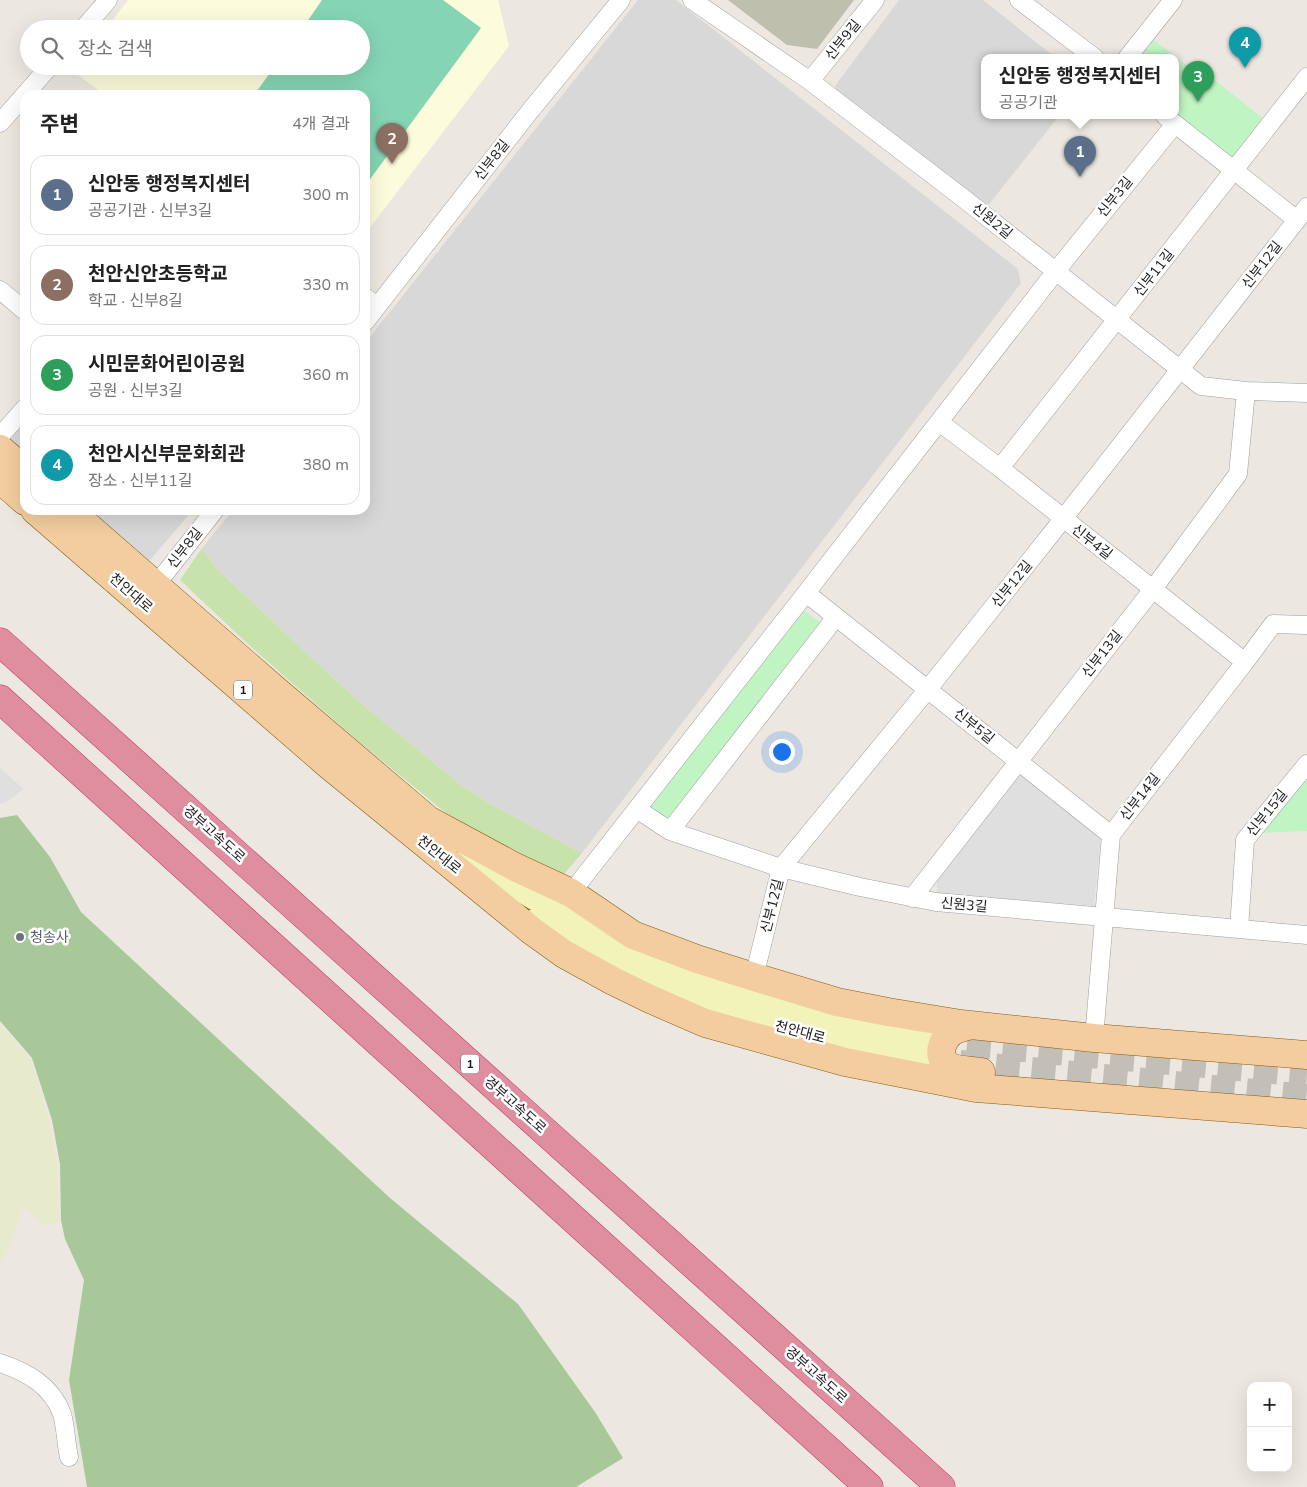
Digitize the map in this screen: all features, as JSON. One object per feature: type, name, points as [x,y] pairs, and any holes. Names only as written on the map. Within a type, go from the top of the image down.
[{"type":"highway","name":"경부고속도로","points":[[0,642],[941,1487]]},
{"type":"highway","points":[[0,699],[869,1487]]},
{"type":"main road","points":[[0,449],[20,467]]},
{"type":"main road","points":[[0,479],[20,497]]},
{"type":"main road","name":"천안대로","points":[[41,515],[330,766],[452,867],[533,920],[611,962],[734,1013],[784,1029],[869,1049],[928,1050],[771,1004],[704,981],[642,955],[561,914],[511,884],[428,820],[75,515]]},
{"type":"main road","name":"1","points":[[428,820],[515,867],[571,893],[633,935],[697,959],[837,1002],[971,1025],[1094,1038],[1307,1055]]},
{"type":"main road","name":"1","points":[[452,867],[564,954],[650,999],[705,1023],[845,1062],[976,1088],[1307,1114]]},
{"type":"main road","points":[[971,1025],[952,1032],[942,1045],[942,1058],[949,1066],[1163,1104]]},
{"type":"street","points":[[91,20],[108,0]]},
{"type":"street","name":"신부8길","points":[[371,302],[621,0]]},
{"type":"street","name":"신원2길","points":[[692,0],[810,81],[1201,386],[1246,391],[1307,393]]},
{"type":"street","name":"신부9길","points":[[810,81],[875,0]]},
{"type":"street","points":[[1019,0],[1090,54]]},
{"type":"street","points":[[1130,54],[1172,0]]},
{"type":"street","points":[[29,90],[42,75]]},
{"type":"street","name":"신부11길","points":[[1000,468],[1307,77]]},
{"type":"street","points":[[0,123],[20,100]]},
{"type":"street","name":"신부3길","points":[[571,893],[806,594],[1056,271],[1170,120],[1233,170],[1302,214]]},
{"type":"street","name":"신부12길","points":[[754,977],[781,868],[928,689],[1302,214]]},
{"type":"street","points":[[0,290],[20,307]]},
{"type":"street","name":"신부13길","points":[[912,898],[1153,589],[1238,474],[1246,391]]},
{"type":"street","points":[[0,436],[20,414]]},
{"type":"street","name":"신부4길","points":[[939,422],[1245,662]]},
{"type":"street","name":"신부8길","points":[[155,586],[211,515]]},
{"type":"street","name":"신부5길","points":[[806,594],[1111,834]]},
{"type":"street","points":[[670,831],[836,616]]},
{"type":"street","name":"신부14길","points":[[1094,1038],[1111,834],[1273,624],[1307,625]]},
{"type":"street","name":"신부15길","points":[[1239,929],[1245,840],[1307,764]]},
{"type":"street","name":"신원3길","points":[[637,809],[670,831],[781,868],[912,898],[936,902],[1307,935]]},
{"type":"street","points":[[0,1363],[25,1372],[49,1390],[62,1414],[69,1458]]},
{"type":"shaded area","points":[[128,0],[498,0],[509,46],[370,227],[370,90],[98,90],[78,75],[370,75],[370,20],[113,20]]},
{"type":"shaded area","points":[[638,0],[676,0],[1018,269],[1021,283],[582,853],[492,805],[462,786],[362,704],[305,652],[216,568],[202,548],[229,515],[370,515],[370,337]]},
{"type":"shaded area","points":[[728,0],[854,0],[817,49],[787,45]]},
{"type":"shaded area","points":[[899,0],[983,0],[1051,54],[981,54],[981,119],[1057,119],[982,213],[838,98],[835,86]]},
{"type":"shaded area","points":[[20,428],[20,463],[2,448]]},
{"type":"shaded area","points":[[82,515],[189,515],[150,560],[136,560]]},
{"type":"shaded area","points":[[0,768],[24,789],[8,801],[0,804]]},
{"type":"shaded area","points":[[1015,771],[1101,838],[1094,906],[937,893],[937,879]]},
{"type":"shaded area","points":[[0,1024],[31,1060],[49,1119],[57,1162],[59,1220],[45,1226],[23,1207],[10,1245],[0,1265]]},
{"type":"green space","points":[[322,0],[443,0],[481,28],[370,179],[370,90],[258,90],[268,75],[370,75],[370,20],[308,20]]},
{"type":"green space","points":[[1154,40],[1172,54],[1143,54]]},
{"type":"green space","points":[[1179,59],[1199,75],[1206,73],[1265,120],[1234,160],[1179,119]]},
{"type":"green space","points":[[202,548],[216,568],[305,652],[362,704],[462,786],[492,805],[582,853],[560,879],[446,813],[357,740],[250,646],[180,580]]},
{"type":"green space","points":[[803,610],[821,623],[672,819],[665,819],[645,806]]},
{"type":"green space","points":[[1307,773],[1307,831],[1260,833]]},
{"type":"green space","points":[[17,815],[50,857],[81,912],[390,1198],[518,1304],[595,1412],[623,1458],[576,1487],[87,1487],[69,1380],[84,1280],[65,1239],[61,1220],[60,1164],[52,1120],[32,1058],[0,1021],[0,818]]},
{"type":"tunnel","points":[[931,1042],[1307,1075]]},
{"type":"tunnel","points":[[960,1062],[1307,1096]]},
{"type":"place","name":"천안시신부문화회관","points":[[1245,68]]},
{"type":"place","name":"시민문화어린이공원","points":[[1198,102]]},
{"type":"place","name":"천안신안초등학교","points":[[392,164]]},
{"type":"place","name":"신안동 행정복지센터","points":[[1080,177]]},
{"type":"place","name":"청송사","points":[[20,937]]}]
